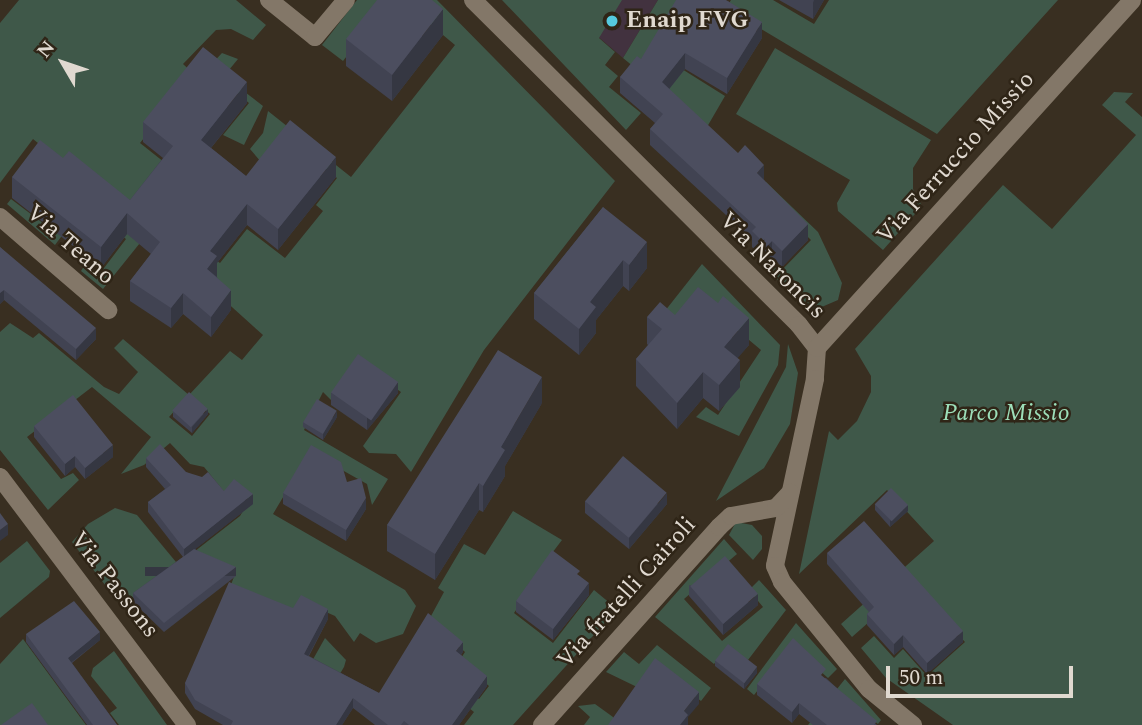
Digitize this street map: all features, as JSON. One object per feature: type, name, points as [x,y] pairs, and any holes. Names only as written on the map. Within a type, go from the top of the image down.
[{"type":"street","points":[[269,0],[316,37],[346,0]]},
{"type":"street","name":"Via Naroncis","points":[[473,0],[799,325],[817,348],[815,379],[775,554]]},
{"type":"street","name":"Via Ferruccio Missio","points":[[817,348],[1132,0]]},
{"type":"street","name":"Via Teano","points":[[0,217],[108,310]]},
{"type":"street","name":"Via Passons","points":[[0,477],[187,725]]},
{"type":"street","name":"Via fratelli Cairoli","points":[[542,725],[719,527],[745,512],[760,514],[776,508],[790,493]]},
{"type":"street","points":[[760,514],[769,523],[775,566],[791,593],[869,689],[913,725]]},
{"type":"shaded area","name":"Enaip FVG","points":[[555,0],[658,0],[623,58]]},
{"type":"green space","points":[[19,0],[236,0],[266,25],[253,40],[231,29],[216,30],[183,64],[195,75],[140,143],[169,166],[148,233],[103,289],[81,271],[86,263],[101,272],[126,239],[98,217],[87,183],[33,139],[0,183],[0,23]]},
{"type":"green space","points":[[357,0],[391,0],[343,61],[322,45]]},
{"type":"green space","points":[[401,0],[437,0],[615,181],[484,350],[411,472],[396,454],[369,453],[363,446],[401,392],[358,363],[331,400],[323,392],[304,430],[388,479],[372,505],[367,484],[310,452],[273,514],[405,590],[416,606],[403,634],[376,643],[360,633],[354,642],[335,616],[299,600],[291,615],[229,590],[235,574],[190,555],[240,516],[250,499],[226,494],[204,467],[190,464],[170,443],[144,465],[121,474],[151,437],[92,387],[27,437],[61,479],[73,473],[79,480],[48,510],[0,450],[0,332],[10,323],[33,338],[39,333],[104,387],[119,394],[138,372],[114,348],[123,339],[189,395],[230,351],[242,360],[263,335],[181,261],[194,244],[220,263],[247,229],[285,258],[323,211],[316,205],[337,178],[290,139],[261,162],[250,149],[263,133],[268,111],[351,177],[455,45]],"holes":[[[189,395],[210,414],[192,436],[169,417]]]},
{"type":"green space","points":[[502,0],[622,0],[599,38],[615,52],[605,65],[618,76],[609,87],[641,113],[626,130]]},
{"type":"green space","points":[[658,0],[679,0],[650,49],[725,96],[707,127],[623,58]]},
{"type":"green space","points":[[731,0],[773,0],[814,24],[829,0],[1058,0],[937,134],[726,8]]},
{"type":"green space","points":[[775,48],[931,140],[913,168],[913,189],[922,206],[883,250],[838,211],[837,203],[850,180],[736,114]]},
{"type":"green space","points":[[222,53],[238,59],[224,76],[263,106],[244,145],[223,135],[249,103],[207,69]]},
{"type":"green space","name":"Parco Missio","points":[[1114,92],[1133,93],[1125,102],[1142,117],[1142,725],[953,725],[886,678],[861,648],[874,636],[894,658],[903,649],[927,676],[965,642],[912,584],[852,637],[841,624],[934,541],[887,490],[799,574],[829,431],[838,440],[857,421],[871,392],[871,376],[855,349],[1003,185],[1052,229],[1136,135],[1102,105]]},
{"type":"green space","points":[[766,182],[818,232],[842,283],[838,300],[810,312],[765,268],[771,262],[781,271],[811,240],[759,189]]},
{"type":"green space","points":[[74,192],[87,202],[55,245],[7,204],[11,199],[48,227]]},
{"type":"green space","points":[[702,264],[780,345],[778,365],[739,436],[696,417],[706,407],[718,415],[761,350],[724,319],[679,331],[661,316]]},
{"type":"green space","points":[[788,344],[798,373],[790,424],[764,468],[716,501],[786,367]]},
{"type":"green space","points":[[115,508],[137,515],[176,562],[122,607],[72,542],[88,524]]},
{"type":"green space","points":[[513,511],[562,540],[527,586],[530,590],[514,613],[553,643],[594,590],[617,609],[513,725],[464,725],[474,712],[437,683],[445,673],[479,699],[489,686],[459,661],[465,652],[438,628],[431,616],[444,592],[438,588],[464,544],[485,555]]},
{"type":"green space","points":[[736,522],[752,525],[762,536],[762,549],[753,560],[729,535]]},
{"type":"green space","points":[[724,539],[737,554],[684,599],[722,641],[763,607],[749,590],[759,580],[786,610],[748,660],[728,648],[714,664],[655,617]]},
{"type":"green space","points":[[27,541],[50,571],[49,577],[0,618],[0,563]]},
{"type":"green space","points":[[796,623],[837,669],[828,678],[793,647],[754,695],[747,689]]},
{"type":"green space","points":[[325,638],[346,660],[344,667],[338,677],[276,725]]},
{"type":"green space","points":[[23,639],[86,725],[0,725],[0,664]]},
{"type":"green space","points":[[657,645],[711,688],[701,701],[655,666],[637,687],[606,672],[624,652],[639,664]]},
{"type":"green space","points":[[114,651],[167,725],[119,725],[110,713],[117,708],[91,676],[93,668]]},
{"type":"green space","points":[[845,679],[881,720],[878,724],[843,698],[821,725],[808,725]]},
{"type":"green space","points":[[595,704],[613,717],[615,725],[584,725],[590,717],[578,706]]},
{"type":"building","points":[[377,0],[432,0],[443,9],[392,75],[346,39]]},
{"type":"building","points":[[676,0],[726,0],[762,22],[727,78],[685,53],[662,82],[738,153],[745,145],[764,165],[757,173],[808,224],[782,251],[772,241],[767,246],[752,231],[756,227],[650,129],[663,114],[620,77],[637,56],[641,59]]},
{"type":"building","points":[[203,47],[247,82],[201,140],[246,176],[290,120],[336,157],[278,229],[247,204],[210,251],[217,256],[207,269],[231,290],[211,317],[183,293],[171,308],[130,281],[160,242],[127,213],[101,247],[12,177],[40,140],[63,158],[69,151],[130,200],[173,146],[143,122]]},
{"type":"building","points":[[603,207],[647,242],[629,265],[623,260],[590,302],[596,307],[579,329],[534,293]]},
{"type":"building","points":[[0,247],[96,328],[76,349],[4,290],[0,293]]},
{"type":"building","points":[[698,287],[718,303],[723,296],[749,318],[724,347],[740,360],[719,385],[703,372],[677,403],[636,359],[662,329],[647,317],[660,302],[675,315]]},
{"type":"building","points":[[498,350],[542,377],[501,447],[505,450],[483,486],[479,483],[435,554],[387,525]]},
{"type":"building","points":[[358,354],[398,382],[371,421],[331,393]]},
{"type":"building","points":[[189,392],[208,409],[191,427],[172,411]]},
{"type":"building","points":[[73,395],[113,445],[85,468],[75,456],[65,464],[34,426]]},
{"type":"building","points":[[317,399],[337,411],[323,434],[303,422]]},
{"type":"building","points":[[160,444],[186,472],[202,477],[208,472],[224,491],[234,479],[253,494],[184,549],[148,502],[171,485],[146,458]]},
{"type":"building","points":[[311,445],[341,462],[347,482],[361,478],[366,498],[346,530],[283,493]]},
{"type":"building","points":[[623,456],[667,493],[629,538],[585,501]]},
{"type":"building","points":[[891,488],[908,505],[892,521],[875,504]]},
{"type":"building","points":[[0,513],[8,524],[0,530]]},
{"type":"building","points":[[864,521],[963,631],[927,663],[903,635],[894,644],[867,614],[874,607],[827,553]]},
{"type":"building","points":[[194,549],[236,567],[164,623],[133,593]]},
{"type":"building","points":[[552,550],[580,571],[577,574],[589,583],[553,629],[516,601]]},
{"type":"building","points":[[725,556],[758,594],[723,624],[690,586]]},
{"type":"building","points":[[229,582],[293,608],[301,595],[328,609],[304,654],[379,693],[428,613],[463,642],[456,651],[487,676],[452,725],[409,725],[404,721],[401,725],[388,725],[353,698],[336,725],[231,725],[233,721],[195,700],[185,683]]},
{"type":"building","points":[[74,601],[100,632],[68,658],[117,725],[93,725],[26,634]]},
{"type":"building","points":[[793,638],[826,669],[821,675],[877,721],[874,725],[827,725],[799,703],[792,712],[757,684]]},
{"type":"building","points":[[728,644],[757,667],[744,683],[715,661]]},
{"type":"building","points":[[655,658],[699,692],[684,711],[688,715],[680,725],[608,725]]},
{"type":"building","points":[[32,703],[48,725],[1,725]]},
{"type":"place","name":"Enaip FVG","points":[[612,21]]}]
